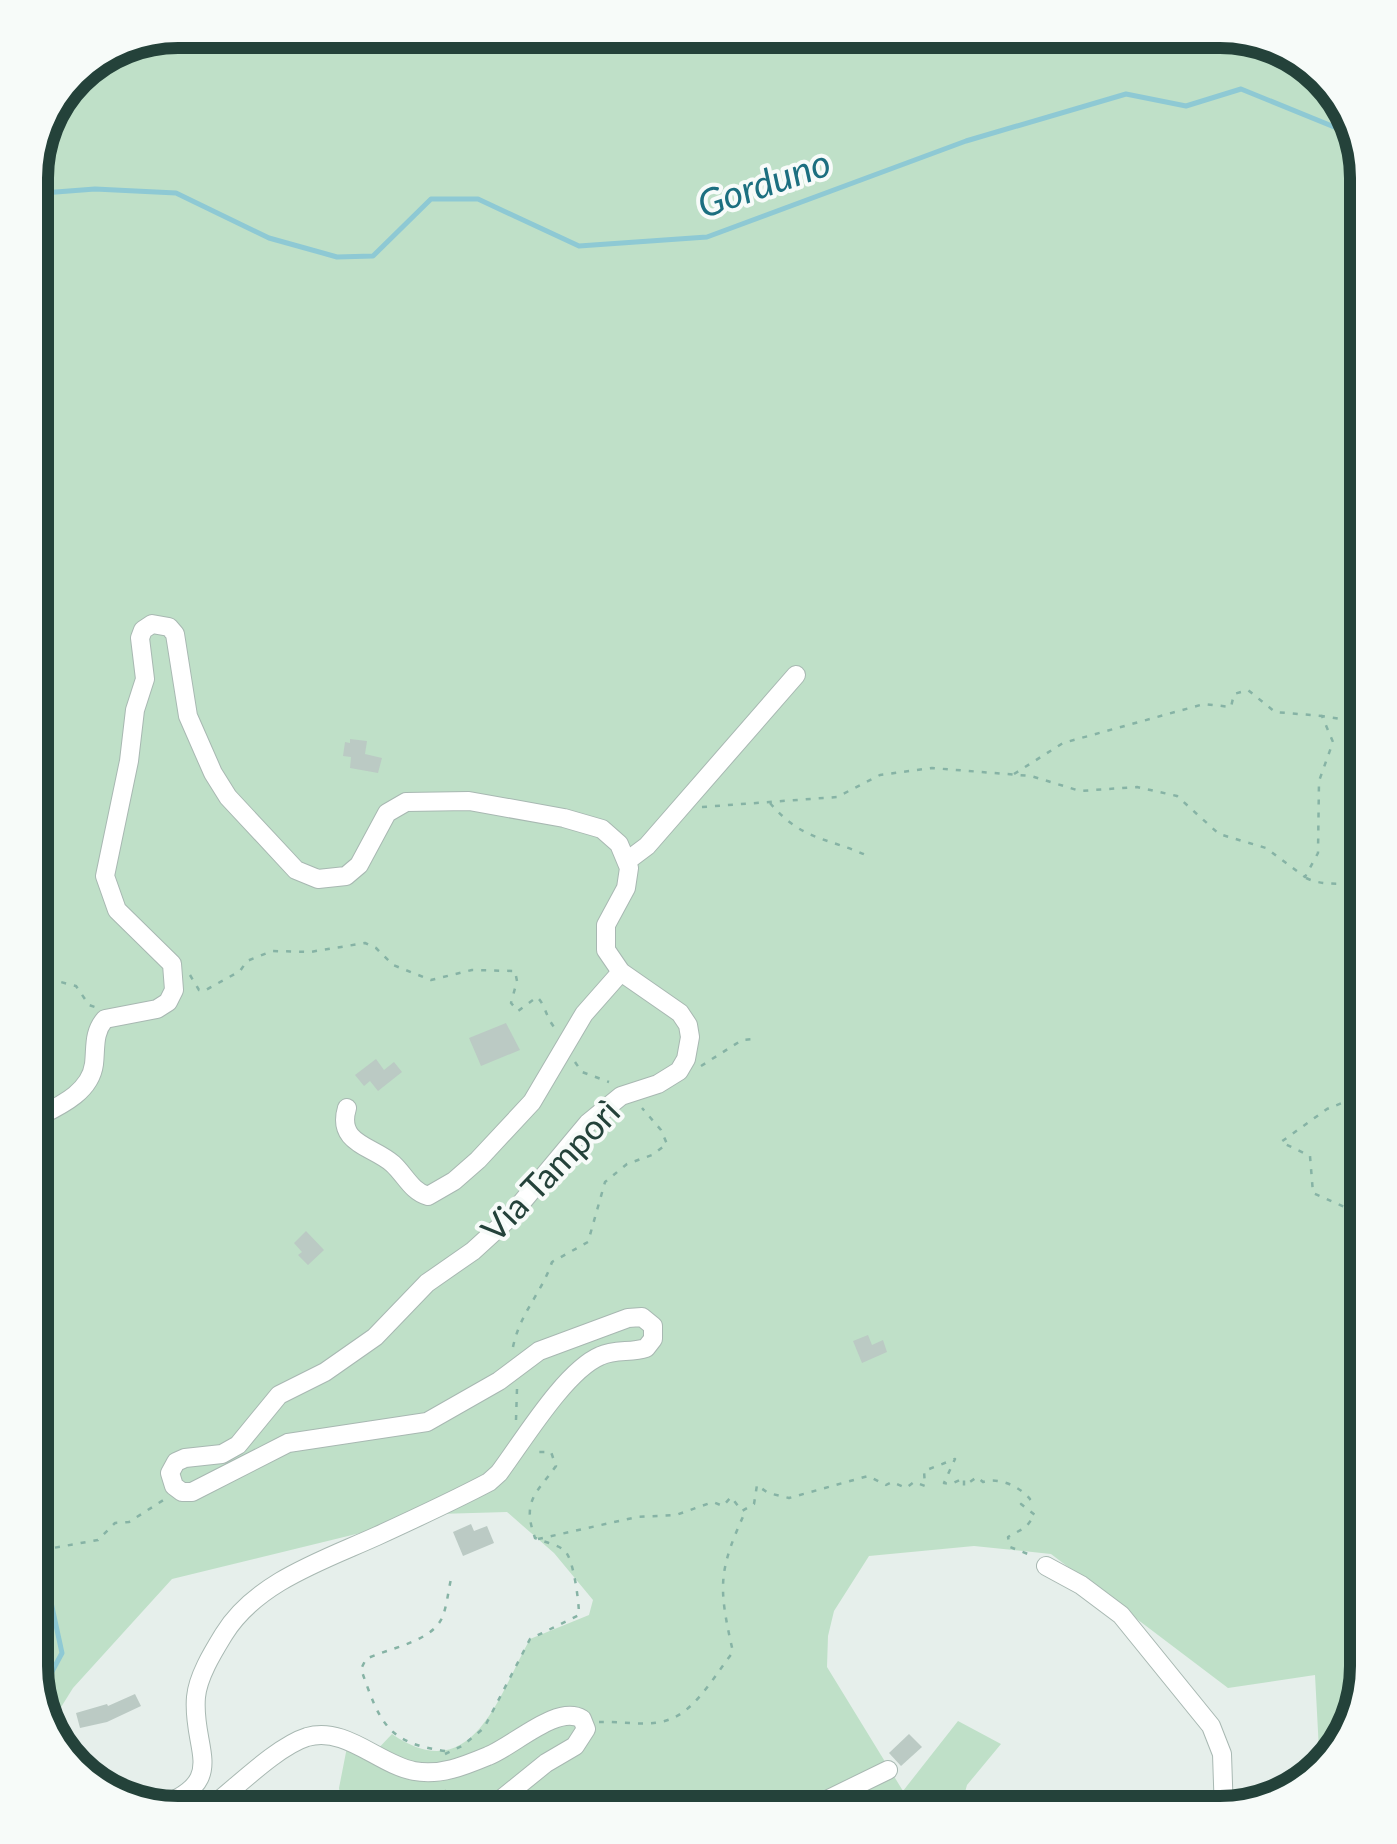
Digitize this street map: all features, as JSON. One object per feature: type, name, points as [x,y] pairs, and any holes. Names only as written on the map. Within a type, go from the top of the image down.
[{"type":"street","points":[[48,1111],[85,1085],[92,1071],[98,1028],[105,1019],[157,1009],[168,1002],[174,990],[174,969],[117,910],[105,876],[129,761],[135,710],[146,680],[140,638],[152,624],[168,627],[175,634],[188,716],[220,786],[284,859],[302,873],[329,880],[346,876],[359,866],[383,819],[392,808],[406,802],[434,799],[491,804],[591,824],[608,833],[628,861],[626,888],[605,932],[606,950],[621,972],[676,1008],[686,1020],[690,1045],[681,1068]]},
{"type":"street","points":[[628,861],[646,846],[796,675]]},
{"type":"street","points":[[347,1108],[346,1129],[355,1142],[392,1163],[416,1192],[428,1196],[454,1181],[478,1160],[532,1102],[567,1040],[621,972]]},
{"type":"street","name":"Via Tamporì","points":[[178,1490],[170,1478],[176,1462],[231,1450],[251,1432],[279,1395],[326,1372],[375,1337],[427,1283],[508,1220],[578,1134],[615,1101],[668,1079],[681,1068]]},
{"type":"street","points":[[178,1490],[195,1490],[288,1443],[427,1422],[479,1394],[539,1351],[628,1318],[642,1317],[653,1326],[653,1339],[646,1348],[606,1354],[580,1368],[489,1482],[321,1560],[243,1609],[214,1652],[196,1692],[204,1755],[201,1773],[180,1796]]},
{"type":"street","points":[[1046,1566],[1120,1614],[1210,1726],[1222,1754],[1223,1796]]},
{"type":"street","points":[[224,1796],[284,1747],[314,1736],[348,1742],[408,1770],[434,1772],[458,1768],[509,1747],[560,1716],[573,1714],[585,1723],[584,1736],[575,1746],[546,1763],[505,1796]]},
{"type":"street","points":[[835,1796],[888,1770]]},
{"type":"path","points":[[1013,775],[1063,743],[1204,704],[1230,708],[1234,694],[1248,690],[1275,712],[1350,720]]},
{"type":"path","points":[[1304,877],[1318,852],[1318,781],[1333,742],[1322,716]]},
{"type":"path","points":[[682,805],[720,808],[838,797],[880,775],[932,768],[1031,776],[1080,791],[1138,787],[1177,796],[1218,834],[1266,848],[1304,877],[1327,885],[1350,883]]},
{"type":"path","points":[[769,802],[788,824],[812,837],[870,857]]},
{"type":"path","points":[[174,969],[181,966],[204,992],[240,971],[246,961],[272,951],[329,950],[366,943],[393,965],[431,980],[472,970],[515,971],[517,982],[511,1003],[518,1010],[536,997],[541,1000],[547,1021],[567,1040],[582,1072],[609,1082],[615,1101],[644,1109],[661,1130],[666,1144],[652,1156],[627,1164],[605,1182],[588,1242],[552,1262],[543,1288],[518,1324],[512,1353],[520,1364],[514,1419],[541,1418]]},
{"type":"path","points":[[48,971],[54,980],[76,986],[94,1007]]},
{"type":"path","points":[[681,1068],[702,1066],[742,1040],[755,1038]]},
{"type":"path","points":[[1350,1100],[1327,1109],[1281,1142],[1310,1156],[1313,1193],[1350,1209]]},
{"type":"path","points":[[450,1579],[437,1627],[371,1656],[361,1669],[392,1734],[408,1744],[447,1751],[462,1746],[484,1728],[530,1639],[579,1615],[571,1560],[564,1549],[538,1539],[528,1518],[530,1498],[556,1466],[551,1452],[536,1452],[518,1468],[505,1465]]},
{"type":"path","points":[[538,1539],[637,1517],[676,1515],[713,1502],[724,1506],[731,1497],[742,1512],[754,1504],[757,1485],[789,1498],[868,1476],[886,1486],[892,1482],[906,1488],[914,1482],[925,1486],[924,1471],[955,1459],[944,1483],[964,1478],[964,1486],[977,1476],[983,1482],[992,1479],[1022,1489],[1030,1499],[1021,1504],[1036,1515],[1008,1538],[1010,1547],[1032,1555],[1046,1566]]},
{"type":"path","points":[[48,1548],[98,1540],[115,1523],[130,1522],[178,1490]]},
{"type":"path","points":[[585,1723],[672,1719],[689,1707],[733,1652],[722,1599],[723,1576],[728,1548],[747,1508]]},
{"type":"path","points":[[441,1796],[456,1778],[458,1768]]},
{"type":"green space","points":[[178,48],[1228,48],[1269,57],[1299,74],[1328,105],[1336,120],[1347,152],[1350,178],[1350,1666],[1340,1716],[1319,1749],[1315,1675],[1228,1688],[1051,1554],[974,1546],[869,1556],[834,1611],[828,1636],[827,1667],[903,1791],[958,1721],[1001,1744],[967,1785],[964,1796],[340,1796],[348,1742],[374,1753],[392,1734],[420,1748],[443,1751],[463,1743],[494,1708],[530,1639],[589,1615],[593,1600],[554,1553],[507,1512],[438,1514],[172,1579],[73,1688],[57,1714],[48,1666],[48,169],[52,144],[74,98],[92,80],[128,57]]},
{"type":"building","points":[[350,739],[367,741],[365,754],[382,758],[378,773],[350,768],[351,757],[343,756],[345,742],[350,743]]},
{"type":"building","points":[[506,1023],[520,1050],[481,1066],[469,1038]]},
{"type":"building","points":[[376,1059],[384,1070],[394,1062],[402,1072],[378,1091],[370,1081],[364,1086],[355,1075]]},
{"type":"building","points":[[306,1231],[324,1250],[308,1265],[298,1255],[302,1252],[294,1243]]},
{"type":"building","points":[[868,1335],[872,1345],[883,1340],[887,1352],[862,1363],[853,1341]]},
{"type":"building","points":[[471,1524],[474,1531],[487,1526],[494,1543],[463,1556],[453,1532]]},
{"type":"building","points":[[135,1694],[141,1706],[107,1722],[80,1728],[76,1713],[108,1706]]},
{"type":"building","points":[[909,1734],[922,1747],[901,1766],[889,1753]]},
{"type":"waterway","name":"Gorduno","points":[[48,193],[95,189],[176,193],[269,238],[337,257],[373,256],[431,199],[478,199],[579,246],[707,237],[966,141],[1126,94],[1186,106],[1241,89],[1340,129]]},
{"type":"waterway","points":[[48,1592],[62,1653],[49,1677]]}]
